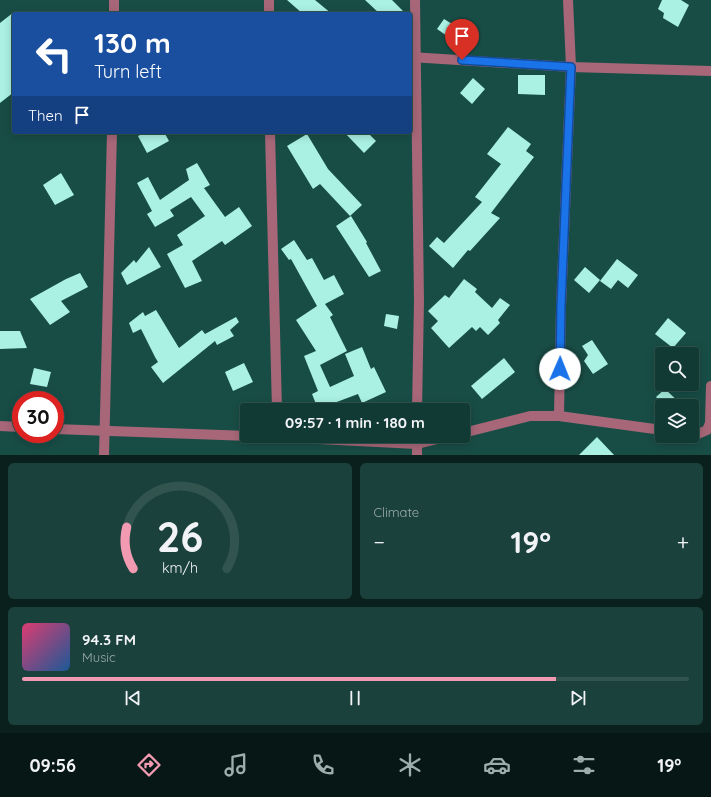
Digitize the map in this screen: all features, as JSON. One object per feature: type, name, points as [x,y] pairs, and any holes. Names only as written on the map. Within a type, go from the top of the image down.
[{"type":"street","points":[[114,0],[114,12]]},
{"type":"street","points":[[269,0],[269,12]]},
{"type":"street","points":[[415,0],[413,57],[419,301],[417,403]]},
{"type":"street","points":[[559,416],[561,306],[571,67],[568,0]]},
{"type":"street","points":[[413,57],[571,67],[711,71]]},
{"type":"street","points":[[104,455],[106,431],[112,134]]},
{"type":"street","points":[[270,134],[277,403]]},
{"type":"street","points":[[699,434],[707,430],[710,423],[711,386]]},
{"type":"street","points":[[470,431],[530,416],[559,416],[655,429]]},
{"type":"street","points":[[0,426],[12,427]]},
{"type":"street","points":[[64,429],[240,436]]},
{"type":"street","points":[[417,443],[418,455]]},
{"type":"building","points":[[287,0],[315,0],[330,12],[301,12]]},
{"type":"building","points":[[365,0],[392,0],[404,12],[378,12]]},
{"type":"building","points":[[662,0],[681,0],[689,5],[678,27],[663,18],[664,13],[658,9]]},
{"type":"building","points":[[12,14],[12,94],[0,103],[0,23]]},
{"type":"building","points":[[444,19],[460,29],[453,40],[437,29]]},
{"type":"building","points":[[518,75],[545,75],[545,95],[518,94]]},
{"type":"building","points":[[473,78],[485,89],[472,104],[460,93]]},
{"type":"building","points":[[508,127],[531,144],[526,151],[534,157],[491,213],[500,218],[470,251],[468,250],[453,268],[429,246],[437,237],[444,243],[482,202],[475,197],[501,164],[487,154]]},
{"type":"building","points":[[142,134],[165,134],[169,141],[147,153],[138,136]]},
{"type":"building","points":[[307,134],[328,169],[362,205],[350,216],[320,184],[313,189],[287,146]]},
{"type":"building","points":[[346,134],[369,134],[376,141],[364,153]]},
{"type":"building","points":[[197,163],[210,185],[204,188],[225,217],[239,207],[252,226],[225,245],[222,241],[192,261],[202,281],[185,288],[167,254],[183,245],[177,235],[205,216],[191,197],[170,210],[174,216],[155,227],[147,214],[152,211],[137,183],[148,177],[160,200],[189,180],[186,169]]},
{"type":"building","points":[[61,173],[74,195],[55,205],[43,185]]},
{"type":"building","points":[[351,216],[367,242],[366,243],[381,271],[369,277],[336,226]]},
{"type":"building","points":[[294,240],[307,260],[312,258],[324,280],[334,275],[344,294],[325,304],[333,315],[330,317],[347,351],[320,365],[330,387],[354,376],[345,354],[362,347],[371,369],[374,367],[386,392],[362,403],[358,394],[334,403],[316,403],[312,394],[318,391],[304,356],[316,351],[296,320],[317,306],[291,259],[289,260],[281,249]]},
{"type":"building","points":[[149,247],[161,267],[127,285],[121,273],[134,260],[136,263]]},
{"type":"building","points":[[617,259],[638,275],[628,288],[618,280],[611,289],[600,281]]},
{"type":"building","points":[[585,267],[600,280],[589,293],[574,280]]},
{"type":"building","points":[[80,273],[88,287],[61,301],[70,312],[50,325],[30,299]]},
{"type":"building","points":[[464,279],[477,289],[475,292],[492,308],[500,298],[510,305],[498,320],[500,323],[488,335],[480,327],[476,331],[472,327],[449,348],[431,328],[438,321],[428,311],[445,295],[449,298]]},
{"type":"building","points":[[156,310],[179,348],[202,330],[205,334],[236,317],[239,322],[230,330],[234,336],[217,345],[215,341],[163,383],[151,367],[158,362],[141,329],[133,333],[129,323],[143,312],[145,316]]},
{"type":"building","points":[[386,314],[399,316],[397,329],[384,326]]},
{"type":"building","points":[[668,318],[686,333],[674,347],[672,347],[655,334]]},
{"type":"building","points":[[0,331],[20,331],[27,348],[0,349]]},
{"type":"building","points":[[592,340],[608,364],[593,374],[584,361],[588,355],[582,346]]},
{"type":"building","points":[[504,358],[515,372],[482,399],[471,386]]},
{"type":"building","points":[[244,363],[253,382],[233,391],[225,372]]},
{"type":"building","points":[[34,368],[51,372],[47,387],[30,384]]},
{"type":"building","points":[[663,391],[667,391],[676,399],[658,399],[656,397]]},
{"type":"building","points":[[597,437],[614,455],[579,455]]},
{"type":"route","points":[[462,60],[571,67],[561,306],[560,369]]}]
